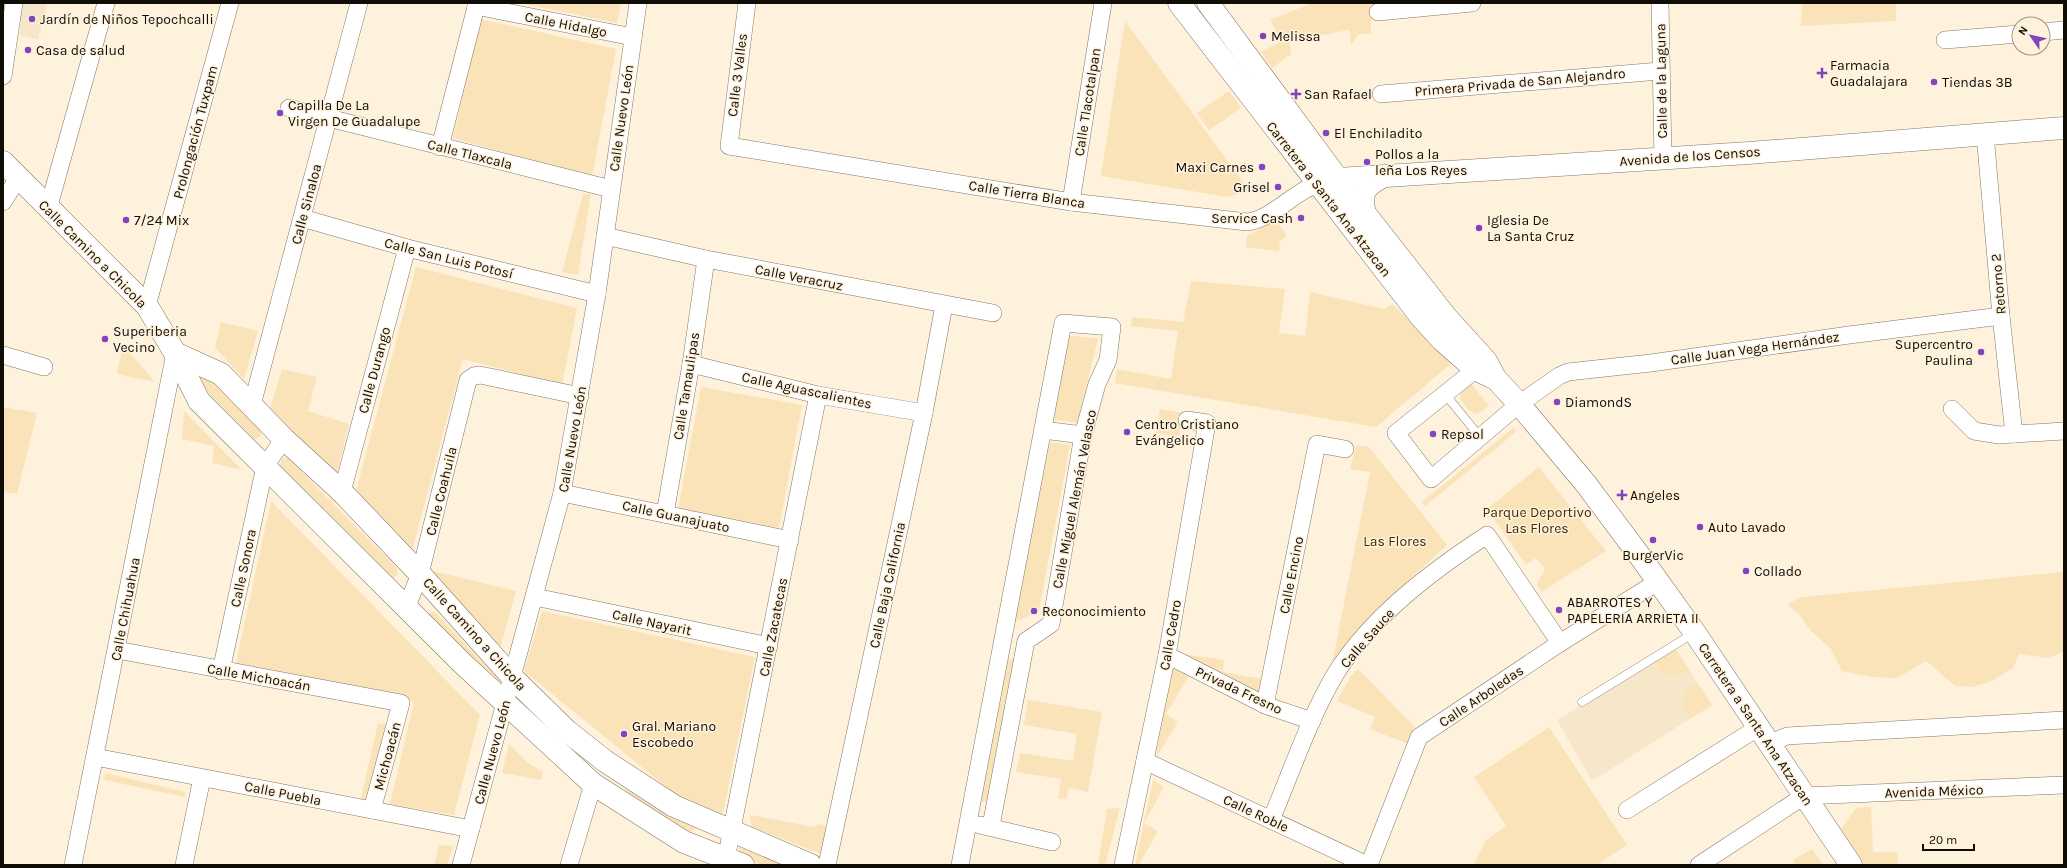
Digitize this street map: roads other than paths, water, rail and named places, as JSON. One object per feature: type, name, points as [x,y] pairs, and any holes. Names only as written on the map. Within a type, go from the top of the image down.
[{"type":"street","points":[[3,76],[14,3]]},
{"type":"street","points":[[48,209],[106,3]]},
{"type":"street","name":"Prolongación Tuxpam","points":[[147,306],[230,3]]},
{"type":"street","name":"Calle Sinaloa","points":[[252,404],[359,3]]},
{"type":"street","name":"Calle Nuevo León","points":[[462,865],[562,493],[597,294],[638,3]]},
{"type":"street","name":"Calle 3 Valles","points":[[729,146],[747,3]]},
{"type":"street","name":"Calle Tlacotalpan","points":[[1071,202],[1103,3]]},
{"type":"street","name":"Carretera a Santa Ana Atzacan","points":[[1179,3],[1421,317],[1442,340],[1485,369]]},
{"type":"street","name":"Carretera a Santa Ana Atzacan","points":[[1208,3],[1338,179],[1485,369],[1519,404],[1586,484],[1695,633],[1851,865]]},
{"type":"street","points":[[1378,12],[1472,3]]},
{"type":"street","name":"Calle de la Laguna","points":[[1660,3],[1660,71],[1663,158]]},
{"type":"street","points":[[440,147],[476,5]]},
{"type":"street","name":"Calle Hidalgo","points":[[476,5],[633,37]]},
{"type":"street","points":[[2051,31],[2064,30]]},
{"type":"street","points":[[1945,40],[2011,35]]},
{"type":"street","name":"Primera Privada de San Alejandro","points":[[1381,94],[1660,71]]},
{"type":"street","name":"Calle Tlaxcala","points":[[289,108],[611,189]]},
{"type":"street","name":"Avenida de los Censos","points":[[1316,182],[1338,179],[1663,158],[2064,128]]},
{"type":"street","name":"Retorno 2","points":[[1985,134],[2001,316],[2014,434]]},
{"type":"street","name":"Calle Tierra Blanca","points":[[729,146],[1071,202],[1247,222],[1258,220],[1316,182]]},
{"type":"street","points":[[3,202],[8,172]]},
{"type":"street","name":"Calle Camino a Chicola","points":[[8,172],[147,306],[175,353],[199,401],[505,704],[593,784],[684,842],[734,862]]},
{"type":"street","points":[[1369,218],[1365,206],[1367,191],[1371,186],[1391,176]]},
{"type":"street","name":"Calle San Luis Potosí","points":[[302,218],[407,248],[597,294]]},
{"type":"street","name":"Calle Veracruz","points":[[605,236],[706,259],[993,314]]},
{"type":"street","name":"Calle Durango","points":[[342,492],[407,248]]},
{"type":"street","name":"Calle Tamaulipas","points":[[665,514],[691,364],[706,259]]},
{"type":"street","name":"Calle Baja California","points":[[827,865],[924,413],[944,305]]},
{"type":"street","name":"Calle Juan Vega Hernández","points":[[1445,394],[1396,433],[1431,478],[1519,404],[1568,372],[1652,363],[1849,335],[2001,316]]},
{"type":"street","name":"Calle Miguel Alemán Velasco","points":[[1026,641],[1051,624],[1083,436],[1097,384],[1108,360],[1112,327],[1063,323],[1043,430]]},
{"type":"street","name":"Calle Camino a Chicola","points":[[175,353],[221,374],[284,438],[342,492],[420,574],[513,678],[567,731],[605,761],[674,806],[811,865]]},
{"type":"street","name":"Calle Chihuahua","points":[[73,865],[175,353]]},
{"type":"street","points":[[3,355],[44,367]]},
{"type":"street","name":"Calle Aguascalientes","points":[[691,364],[818,395],[924,413]]},
{"type":"street","points":[[1445,394],[1485,369]]},
{"type":"street","name":"Calle Coahuila","points":[[406,606],[420,574],[468,380],[474,376],[480,375],[580,396]]},
{"type":"street","name":"Calle Zacatecas","points":[[734,862],[732,832],[818,395]]},
{"type":"street","points":[[1952,409],[1974,431],[1999,435],[2064,431]]},
{"type":"street","name":"Calle Cedro","points":[[1123,865],[1167,655],[1207,423],[1187,420]]},
{"type":"street","points":[[960,865],[1001,643],[1043,430],[1083,436]]},
{"type":"street","points":[[265,466],[284,438]]},
{"type":"street","name":"Calle Encino","points":[[1265,705],[1317,444],[1345,449]]},
{"type":"street","name":"Calle Sonora","points":[[221,671],[265,466]]},
{"type":"street","name":"Calle Guanajuato","points":[[562,493],[790,540]]},
{"type":"street","name":"Calle Sauce","points":[[1272,820],[1312,721],[1336,674],[1356,648],[1386,614],[1414,588],[1451,558],[1487,535],[1560,643]]},
{"type":"street","name":"Calle Arboledas","points":[[1368,865],[1420,737],[1560,643],[1658,581]]},
{"type":"street","name":"Calle Nayarit","points":[[535,597],[769,646]]},
{"type":"street","points":[[991,826],[1026,641],[1001,643]]},
{"type":"street","name":"Calle Michoacán","points":[[117,650],[221,671],[401,703]]},
{"type":"street","name":"Privada Fresno","points":[[1167,655],[1265,705],[1312,721]]},
{"type":"street","name":"Michoacán","points":[[372,810],[401,703]]},
{"type":"street","points":[[1627,810],[1765,735],[1787,736],[2064,720]]},
{"type":"street","name":"Calle Puebla","points":[[95,757],[471,829]]},
{"type":"street","points":[[569,865],[593,784],[605,761]]},
{"type":"street","name":"Calle Roble","points":[[1145,761],[1368,865]]},
{"type":"street","points":[[184,865],[202,778]]},
{"type":"street","name":"Avenida México","points":[[1804,796],[2064,785]]},
{"type":"street","points":[[1699,865],[1804,796]]},
{"type":"street","points":[[967,823],[991,826],[1052,842]]},
{"type":"lane","points":[[1445,394],[1480,437]]},
{"type":"lane","points":[[1582,702],[1695,633]]},
{"type":"place","name":"Jardín de Niños Tepochcalli","points":[[32,19]]},
{"type":"place","name":"Melissa","points":[[1263,36]]},
{"type":"place","name":"Casa de salud","points":[[28,50]]},
{"type":"place","name":"Farmacia Guadalajara","points":[[1822,73]]},
{"type":"place","name":"Tiendas 3B","points":[[1934,82]]},
{"type":"place","name":"San Rafael","points":[[1296,94]]},
{"type":"place","name":"Capilla De La Virgen De Guadalupe","points":[[280,113]]},
{"type":"place","name":"El Enchiladito","points":[[1326,133]]},
{"type":"place","name":"Pollos a la leña Los Reyes","points":[[1367,162]]},
{"type":"place","name":"Maxi Carnes","points":[[1262,167]]},
{"type":"place","name":"Grisel","points":[[1278,187]]},
{"type":"place","name":"Service Cash","points":[[1301,218]]},
{"type":"place","name":"7/24 Mix","points":[[126,220]]},
{"type":"place","name":"Iglesia De La Santa Cruz","points":[[1479,228]]},
{"type":"place","name":"Superiberia Vecino","points":[[105,339]]},
{"type":"place","name":"Supercentro Paulina","points":[[1981,352]]},
{"type":"place","name":"DiamondS","points":[[1557,402]]},
{"type":"place","name":"Centro Cristiano Evángelico","points":[[1127,432]]},
{"type":"place","name":"Repsol","points":[[1433,434]]},
{"type":"place","name":"Angeles","points":[[1622,495]]},
{"type":"place","name":"Auto Lavado","points":[[1700,527]]},
{"type":"place","name":"BurgerVic","points":[[1653,540]]},
{"type":"place","name":"Collado","points":[[1746,571]]},
{"type":"place","name":"ABARROTES Y PAPELERIA ARRIETA II","points":[[1559,610]]},
{"type":"place","name":"Reconocimiento","points":[[1034,611]]},
{"type":"place","name":"Gral. Mariano Escobedo","points":[[624,734]]},
{"type":"park label","name":"Parque Deportivo Las Flores","points":[[1537,520]]},
{"type":"park label","name":"Las Flores","points":[[1395,541]]}]
